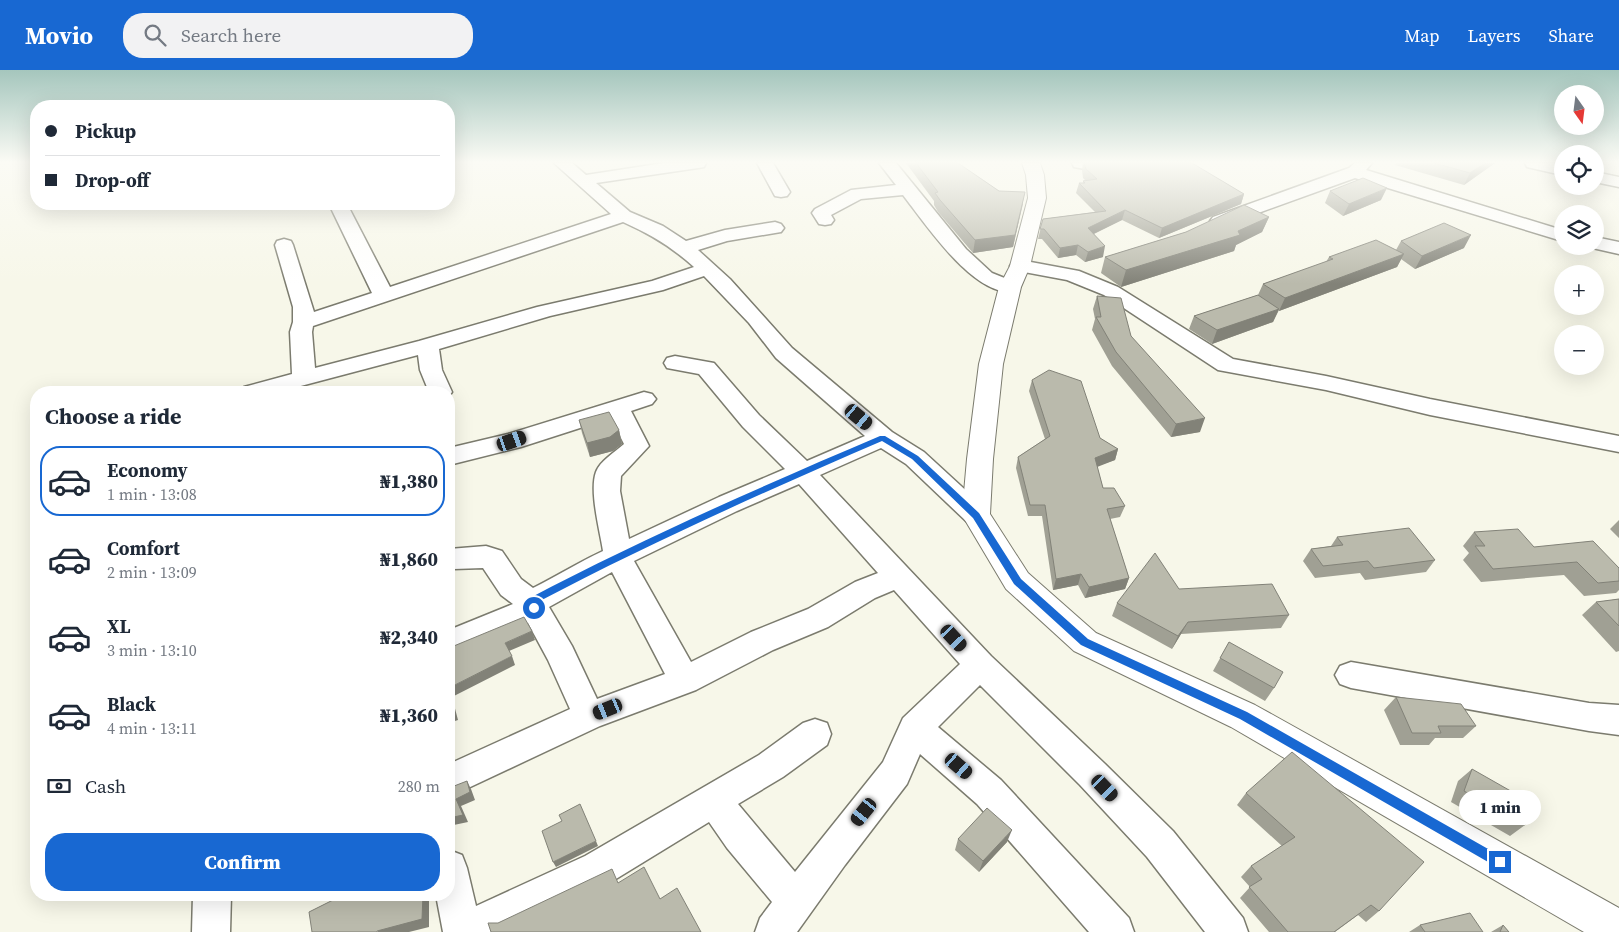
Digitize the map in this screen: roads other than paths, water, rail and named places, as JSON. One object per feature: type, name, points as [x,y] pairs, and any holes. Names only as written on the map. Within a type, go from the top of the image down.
[{"type":"main road","points":[[1036,203],[991,364],[980,459],[976,515],[1018,581],[1085,642],[1244,716],[1619,930]]},
{"type":"street","points":[[609,203],[624,216],[656,230],[684,248],[756,319],[784,353],[883,438],[915,458],[976,515]]},
{"type":"street","points":[[825,220],[821,213],[840,203]]},
{"type":"street","points":[[919,203],[959,254],[985,277],[1072,275],[1098,265]]},
{"type":"street","points":[[1201,229],[1272,203]]},
{"type":"street","points":[[1464,203],[1554,233]]},
{"type":"street","points":[[341,210],[384,296]]},
{"type":"street","points":[[304,322],[624,216]]},
{"type":"street","points":[[684,248],[725,236],[775,228]]},
{"type":"street","points":[[284,245],[303,307],[304,322],[301,332],[304,379]]},
{"type":"street","points":[[1604,246],[1619,248]]},
{"type":"street","points":[[276,386],[427,346],[544,311],[656,286],[707,269]]},
{"type":"street","points":[[1072,275],[1111,292],[1226,365],[1326,383],[1439,409],[1619,444]]},
{"type":"street","points":[[427,346],[431,370],[438,386]]},
{"type":"street","points":[[675,363],[706,368],[751,421],[802,472],[980,665],[1085,767],[1160,844],[1229,932]]},
{"type":"street","points":[[455,454],[512,441],[618,409],[644,399]]},
{"type":"street","points":[[618,409],[637,446],[608,474],[607,491],[618,556],[649,617],[685,680]]},
{"type":"street","points":[[455,640],[533,605],[618,556],[802,472],[883,438]]},
{"type":"street","points":[[455,558],[486,557],[492,559],[511,587],[533,605],[561,655],[589,716]]},
{"type":"street","points":[[455,778],[589,716],[685,680],[762,641],[818,618],[865,590],[897,577]]},
{"type":"street","points":[[774,932],[832,852],[895,773],[915,728],[980,665]]},
{"type":"street","points":[[1351,676],[1589,718],[1619,720]]},
{"type":"street","points":[[915,728],[989,792],[1115,932]]},
{"type":"street","points":[[455,895],[463,932],[598,869],[771,766],[814,734]]},
{"type":"street","points":[[714,800],[740,836],[796,901]]},
{"type":"street","points":[[211,932],[212,901]]}]
